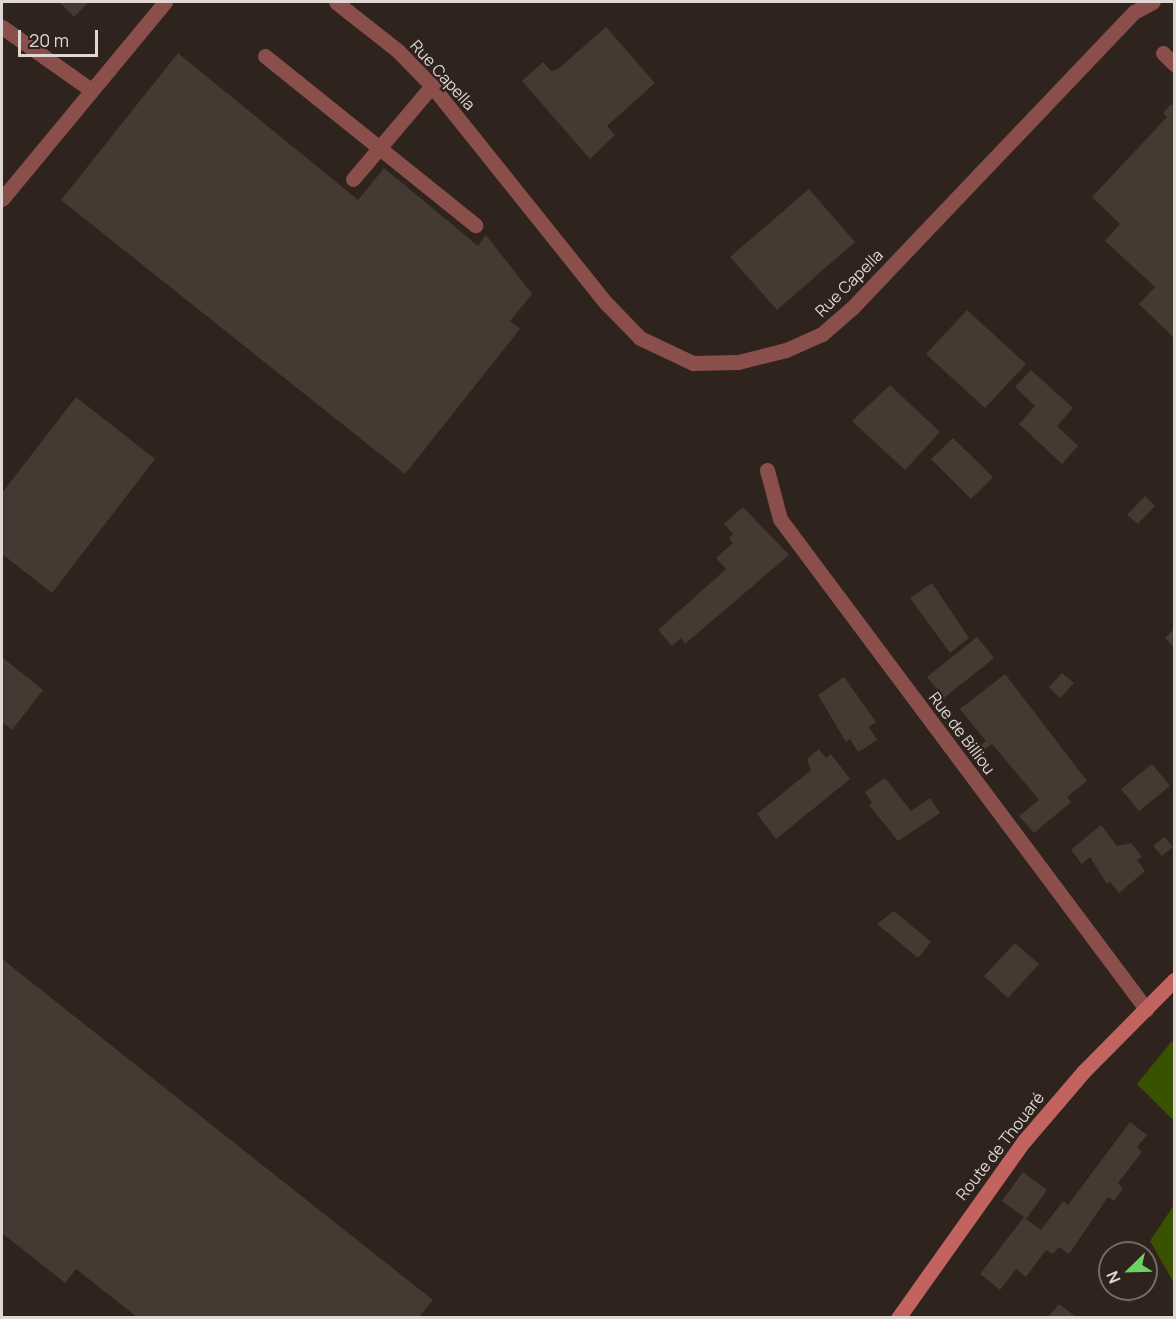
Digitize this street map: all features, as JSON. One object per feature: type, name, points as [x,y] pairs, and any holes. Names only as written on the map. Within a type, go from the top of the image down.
[{"type":"main road","name":"Route de Thouaré","points":[[898,1317],[1024,1142],[1084,1071],[1174,980]]},
{"type":"street","points":[[2,199],[90,89],[165,2]]},
{"type":"street","name":"Rue Capella","points":[[336,2],[398,51],[432,86],[606,303],[640,338],[693,363],[738,362],[786,350],[822,334],[852,308],[1134,12],[1153,2]]},
{"type":"street","points":[[2,27],[90,89]]},
{"type":"street","points":[[1163,52],[1174,64]]},
{"type":"street","points":[[265,56],[378,150],[475,225]]},
{"type":"street","points":[[353,179],[432,86]]},
{"type":"street","name":"Rue de Billiou","points":[[767,470],[780,519],[1146,1010]]},
{"type":"green space","points":[[1172,1041],[1174,1043],[1174,1121],[1137,1084]]},
{"type":"green space","points":[[1174,1205],[1174,1283],[1158,1255],[1158,1241],[1150,1241]]},
{"type":"building","points":[[59,2],[89,2],[74,17]]},
{"type":"building","points":[[606,27],[655,83],[607,126],[615,135],[590,159],[522,81],[543,62],[551,71],[558,69]]},
{"type":"building","points":[[178,53],[358,200],[384,168],[478,246],[486,235],[532,294],[510,321],[520,329],[405,474],[61,200]]},
{"type":"building","points":[[1171,104],[1174,108],[1174,338],[1139,304],[1155,287],[1105,241],[1120,224],[1092,197],[1167,117],[1163,113]]},
{"type":"building","points":[[809,189],[855,242],[777,310],[730,257]]},
{"type":"building","points":[[967,310],[1026,364],[985,408],[926,354]]},
{"type":"building","points":[[1031,370],[1073,408],[1057,426],[1078,446],[1062,464],[1019,424],[1035,406],[1015,387]]},
{"type":"building","points":[[890,385],[940,432],[905,470],[852,421]]},
{"type":"building","points":[[76,397],[155,459],[52,593],[2,554],[2,493]]},
{"type":"building","points":[[953,438],[993,477],[971,499],[931,459]]},
{"type":"building","points":[[1145,496],[1155,506],[1138,524],[1127,515]]},
{"type":"building","points":[[743,507],[789,555],[685,644],[681,638],[672,646],[658,630],[726,569],[716,558],[733,543],[729,538],[733,534],[724,524]]},
{"type":"building","points":[[932,583],[969,638],[950,653],[910,598]]},
{"type":"building","points":[[1174,629],[1174,648],[1165,638]]},
{"type":"building","points":[[977,637],[994,658],[944,698],[927,677]]},
{"type":"building","points":[[2,657],[43,690],[12,730],[2,722]]},
{"type":"building","points":[[1062,673],[1074,683],[1060,698],[1049,687]]},
{"type":"building","points":[[1005,674],[1087,781],[1067,797],[1071,802],[1034,833],[1019,816],[1039,800],[992,744],[985,749],[981,745],[986,741],[960,709]]},
{"type":"building","points":[[844,677],[876,722],[869,727],[877,740],[858,752],[850,739],[846,742],[818,695]]},
{"type":"building","points":[[819,749],[826,758],[831,754],[850,779],[776,839],[757,814],[811,770],[807,759]]},
{"type":"building","points":[[1152,764],[1170,786],[1139,811],[1121,789]]},
{"type":"building","points":[[885,778],[911,811],[930,798],[940,813],[898,841],[869,805],[872,803],[865,792]]},
{"type":"building","points":[[1101,825],[1117,846],[1131,843],[1142,857],[1137,860],[1145,871],[1119,893],[1110,882],[1107,884],[1090,857],[1082,864],[1071,850]]},
{"type":"building","points":[[1164,837],[1173,847],[1162,856],[1153,846]]},
{"type":"building","points":[[894,911],[931,942],[918,958],[877,924]]},
{"type":"building","points":[[1015,943],[1039,964],[1008,998],[984,976]]},
{"type":"building","points":[[2,959],[433,1300],[419,1317],[137,1317],[76,1269],[65,1283],[2,1233]]},
{"type":"building","points":[[1130,1122],[1147,1135],[1137,1147],[1142,1152],[1118,1183],[1123,1189],[1114,1201],[1108,1197],[1069,1254],[1059,1247],[1053,1254],[1046,1250],[1026,1277],[1016,1269],[1000,1290],[980,1274],[1024,1217],[1002,1201],[1023,1172],[1047,1190],[1026,1219],[1041,1230],[1063,1201],[1068,1205]]},
{"type":"building","points":[[1059,1304],[1075,1316],[1048,1317]]}]
